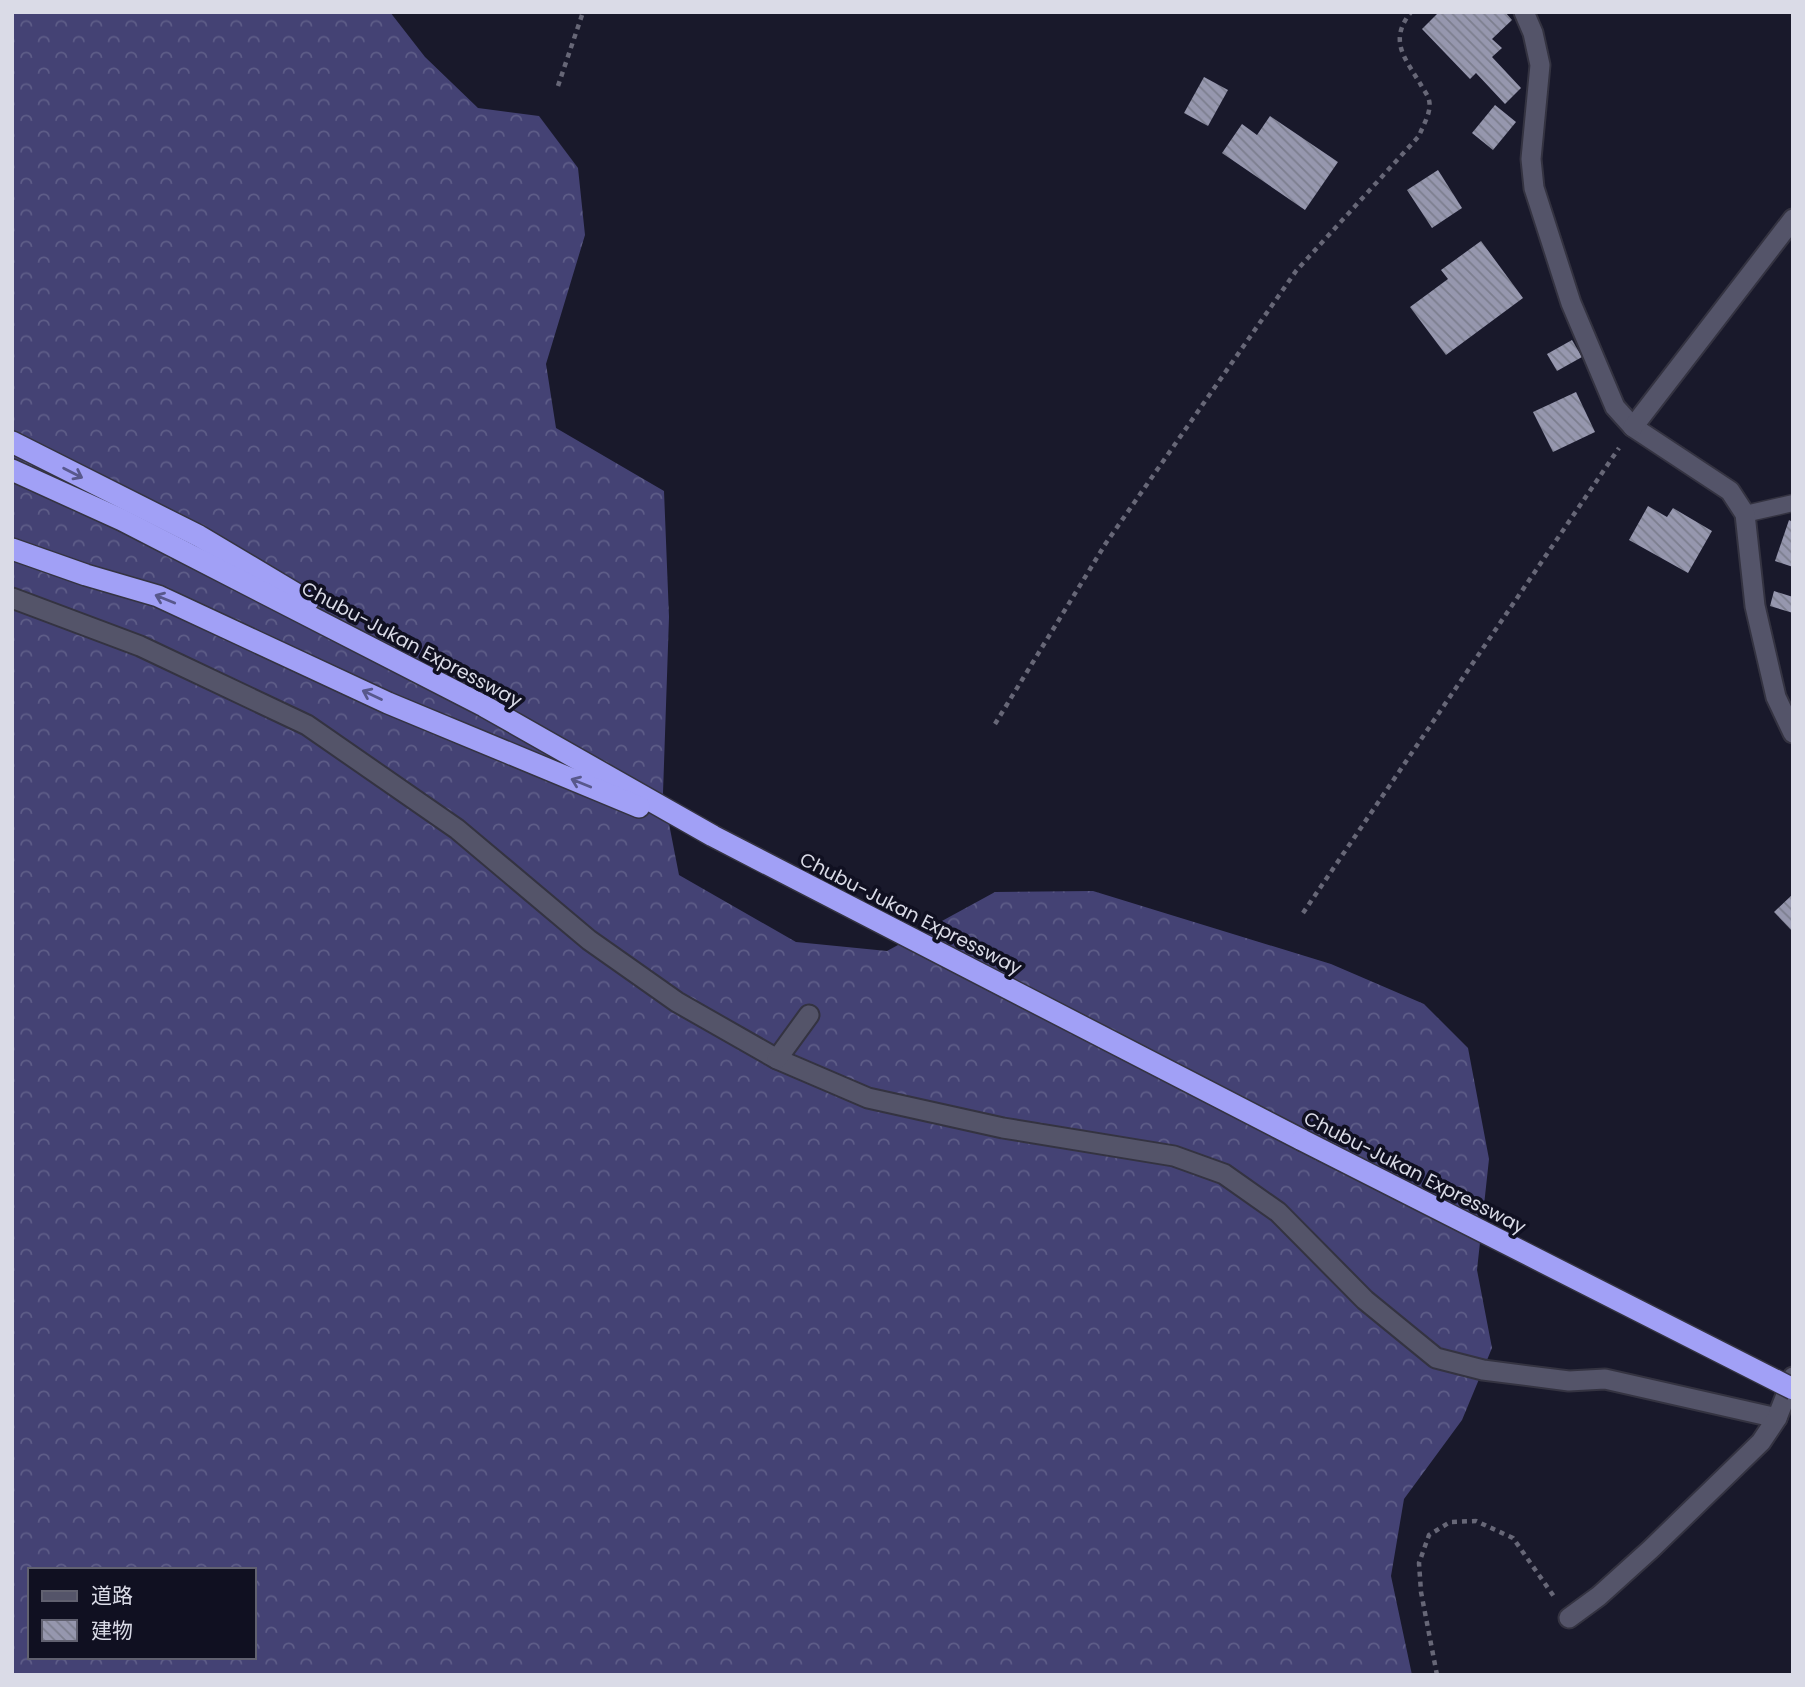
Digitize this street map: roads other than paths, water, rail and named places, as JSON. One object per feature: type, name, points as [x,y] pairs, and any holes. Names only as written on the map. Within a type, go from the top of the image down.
[{"type":"highway","points":[[12,442],[199,536],[484,706]]},
{"type":"highway","name":"Chubu-Jukan Expressway","points":[[12,470],[122,520],[484,706],[713,836],[1302,1140],[1793,1389]]},
{"type":"highway","points":[[12,549],[158,596],[388,703],[713,836]]},
{"type":"street","points":[[1524,12],[1533,33],[1540,65],[1531,159],[1534,188],[1571,303],[1615,407],[1633,427],[1730,491],[1745,514],[1755,606],[1776,697],[1793,733]]},
{"type":"street","points":[[1633,427],[1793,219]]},
{"type":"street","points":[[12,598],[140,646],[307,725],[457,829],[600,948],[677,1002],[778,1059],[868,1098],[1003,1128],[1174,1156],[1224,1174],[1278,1212],[1365,1300],[1436,1358],[1496,1372],[1569,1381],[1605,1379],[1777,1418]]},
{"type":"street","points":[[778,1059],[809,1015]]},
{"type":"street","points":[[1569,1618],[1599,1596],[1651,1549],[1761,1442],[1777,1418],[1793,1377]]},
{"type":"lane","points":[[1745,514],[1793,503]]}]
